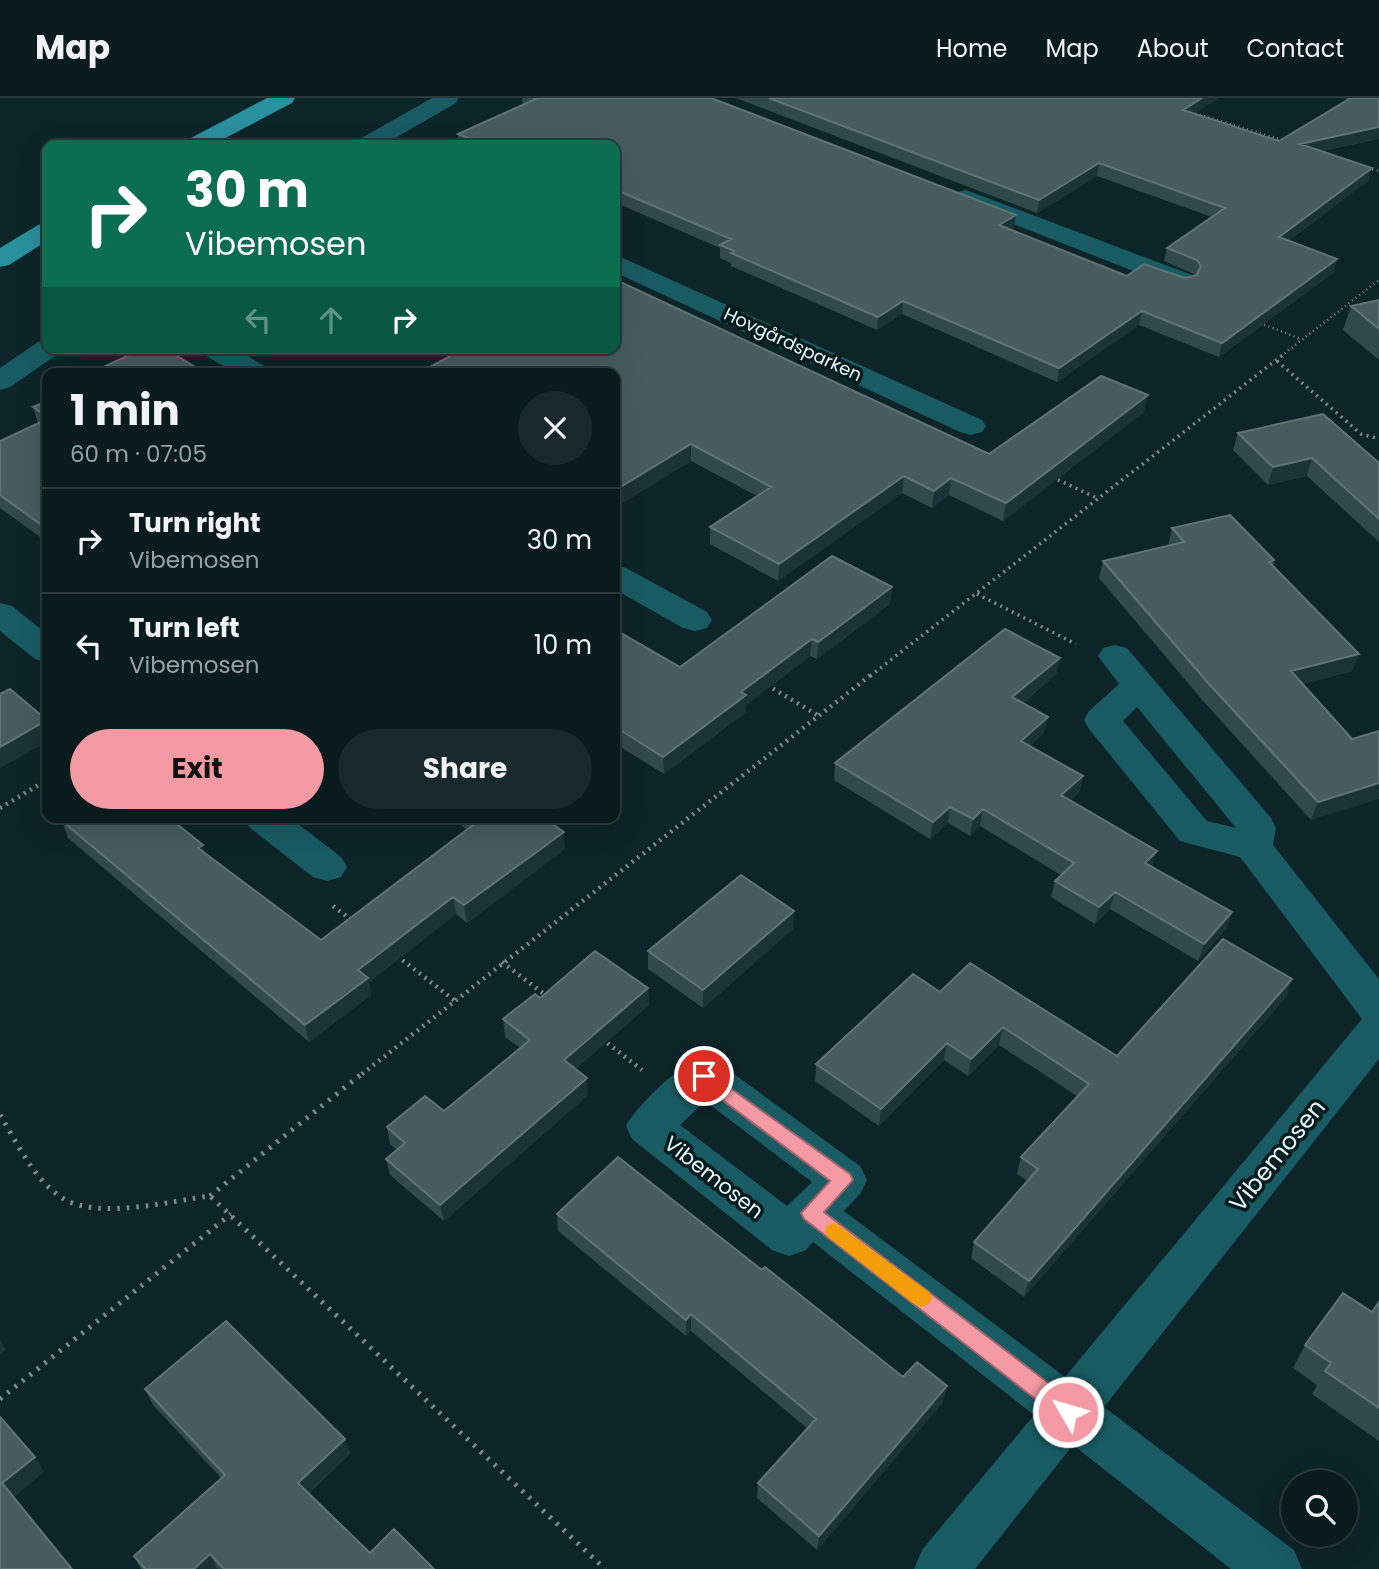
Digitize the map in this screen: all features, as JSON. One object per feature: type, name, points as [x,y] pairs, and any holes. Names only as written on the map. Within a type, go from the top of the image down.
[{"type":"main road","points":[[204,140],[284,98]]},
{"type":"main road","points":[[0,259],[42,233]]},
{"type":"street","points":[[375,140],[448,98]]},
{"type":"street","points":[[950,191],[1183,281]]},
{"type":"street","name":"Hovgårdsparken","points":[[620,265],[971,426]]},
{"type":"street","points":[[0,381],[42,352]]},
{"type":"street","points":[[223,354],[247,368]]},
{"type":"street","points":[[620,578],[695,621]]},
{"type":"street","points":[[0,614],[42,647]]},
{"type":"street","points":[[1115,656],[1257,828],[1253,848]]},
{"type":"street","points":[[1139,685],[1102,720],[1194,831],[1253,848],[1379,1010]]},
{"type":"street","points":[[270,823],[327,867]]},
{"type":"street","name":"Vibemosen","points":[[941,1569],[1379,1028]]},
{"type":"street","name":"Vibemosen","points":[[704,1076],[844,1180],[811,1213],[789,1235],[648,1126],[704,1076]]},
{"type":"street","points":[[811,1213],[1275,1569]]},
{"type":"path","points":[[1179,109],[1294,143]]},
{"type":"path","points":[[1367,167],[1379,171]]},
{"type":"path","points":[[0,1115],[41,1178],[67,1200],[103,1208],[210,1196],[502,962],[1379,280]]},
{"type":"path","points":[[1254,321],[1301,339]]},
{"type":"path","points":[[1277,361],[1361,434],[1379,439]]},
{"type":"path","points":[[1041,472],[1099,499]]},
{"type":"path","points":[[977,594],[1092,652],[1115,656]]},
{"type":"path","points":[[762,682],[819,716]]},
{"type":"path","points":[[0,808],[42,783]]},
{"type":"path","points":[[327,867],[322,897],[355,923]]},
{"type":"path","points":[[388,949],[454,1000]]},
{"type":"path","points":[[502,962],[557,1005]]},
{"type":"path","points":[[590,1030],[679,1098]]},
{"type":"path","points":[[210,1196],[605,1569]]},
{"type":"path","points":[[0,1399],[232,1214]]},
{"type":"building","points":[[533,98],[711,98],[1016,215],[999,225],[1127,276],[1144,264],[1185,278],[1197,275],[1201,266],[1197,260],[1167,248],[1225,208],[1099,163],[1039,200],[769,98],[1202,98],[1183,110],[1279,141],[1351,98],[1379,98],[1379,127],[1300,144],[1372,168],[1279,237],[1337,259],[1222,343],[1142,311],[1059,368],[903,301],[878,317],[731,253],[734,251],[720,245],[731,239],[620,192],[620,140],[473,140],[458,134],[536,99]]},
{"type":"building","points":[[620,282],[989,454],[1101,376],[1148,395],[1006,503],[951,478],[934,491],[904,476],[779,564],[710,527],[771,487],[691,444],[620,487],[620,368],[428,368],[454,354],[620,354]]},
{"type":"building","points":[[1379,300],[1379,329],[1351,306]]},
{"type":"building","points":[[131,354],[174,354],[197,368],[102,368]]},
{"type":"building","points":[[42,403],[42,413],[33,407]]},
{"type":"building","points":[[1323,414],[1379,463],[1379,519],[1312,458],[1273,467],[1238,433]]},
{"type":"building","points":[[42,421],[42,525],[0,495],[0,441]]},
{"type":"building","points":[[1230,515],[1274,560],[1269,562],[1359,654],[1291,671],[1352,739],[1379,731],[1379,783],[1318,802],[1209,684],[1103,561],[1184,542],[1172,528]]},
{"type":"building","points":[[832,556],[892,587],[818,642],[812,639],[741,692],[746,695],[663,757],[620,730],[620,632],[680,667]]},
{"type":"building","points":[[1005,629],[1060,658],[1012,697],[1048,717],[1021,741],[1083,776],[1061,795],[1157,851],[1145,863],[1232,912],[1204,944],[1115,892],[1099,907],[1055,881],[1074,863],[983,809],[973,819],[950,807],[933,822],[835,763]]},
{"type":"building","points":[[10,689],[42,716],[42,723],[0,747],[0,694]]},
{"type":"building","points":[[64,823],[176,823],[203,845],[198,848],[321,940],[476,823],[551,823],[564,832],[464,905],[453,897],[358,970],[368,978],[305,1025]]},
{"type":"building","points":[[741,875],[794,911],[703,990],[648,951]]},
{"type":"building","points":[[1223,939],[1292,979],[1029,1281],[974,1242],[1038,1169],[1021,1157],[1089,1084],[1003,1027],[971,1059],[947,1043],[881,1109],[816,1064],[913,974],[940,992],[970,963],[1117,1056]]},
{"type":"building","points":[[595,951],[648,988],[564,1060],[587,1078],[440,1205],[386,1159],[405,1143],[387,1127],[425,1096],[444,1111],[530,1040],[503,1019],[535,994],[540,998]]},
{"type":"building","points":[[618,1157],[762,1270],[765,1267],[903,1377],[917,1362],[947,1386],[819,1536],[758,1483],[816,1419],[691,1314],[686,1320],[557,1214]]},
{"type":"building","points":[[1343,1293],[1372,1312],[1379,1302],[1379,1408],[1325,1371],[1331,1363],[1305,1345]]},
{"type":"building","points":[[226,1321],[345,1439],[298,1483],[370,1553],[394,1529],[434,1569],[224,1569],[210,1554],[194,1569],[145,1569],[134,1556],[225,1475],[145,1389]]},
{"type":"building","points":[[0,1417],[35,1457],[2,1483],[72,1569],[0,1569]]},
{"type":"slow traffic","points":[[835,1231],[921,1298]]},
{"type":"route","points":[[704,1076],[844,1180],[811,1213],[1068,1412]]}]
